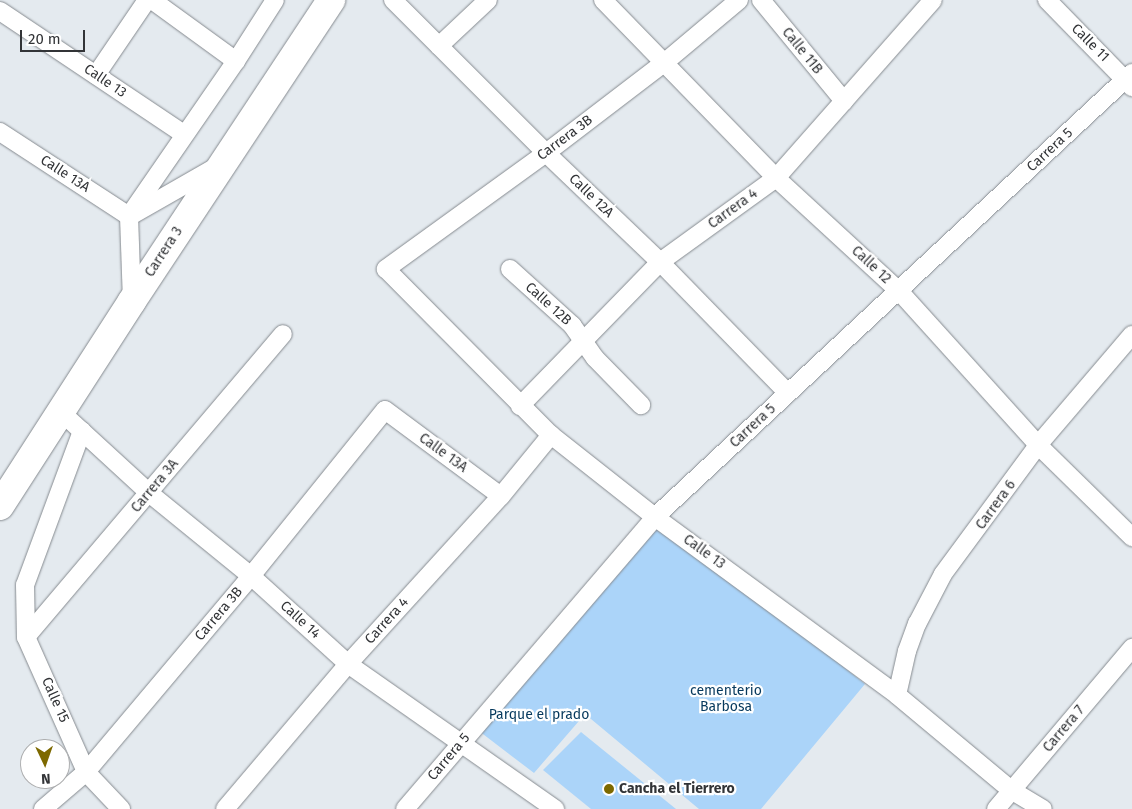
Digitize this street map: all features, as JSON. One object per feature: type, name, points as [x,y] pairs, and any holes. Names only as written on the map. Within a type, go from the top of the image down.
[{"type":"main road","name":"Carrera 3","points":[[0,506],[222,164],[322,3]]},
{"type":"street","points":[[96,75],[147,0]]},
{"type":"street","points":[[152,0],[236,61]]},
{"type":"street","points":[[132,301],[130,216],[184,134],[236,61],[274,0]]},
{"type":"street","name":"Calle 12A","points":[[393,0],[546,153],[660,262],[788,393]]},
{"type":"street","points":[[439,46],[488,0]]},
{"type":"street","name":"Calle 12","points":[[603,0],[776,178],[900,291],[1038,445],[1132,537]]},
{"type":"street","name":"Carrera 3B","points":[[386,269],[546,153],[665,62],[739,0]]},
{"type":"street","name":"Calle 11B","points":[[761,0],[844,101]]},
{"type":"street","name":"Calle 11","points":[[1047,0],[1130,80]]},
{"type":"street","name":"Carrera 4","points":[[520,406],[660,262],[776,178],[844,101],[923,4]]},
{"type":"street","name":"Calle 13","points":[[0,11],[184,134]]},
{"type":"street","name":"Carrera 5","points":[[405,809],[656,517],[788,393],[1130,80]]},
{"type":"street","name":"Calle 13A","points":[[0,132],[130,216]]},
{"type":"street","points":[[130,216],[222,164]]},
{"type":"street","name":"Calle 13","points":[[386,269],[520,406],[551,435],[656,517],[897,696],[1011,790],[1042,809]]},
{"type":"street","name":"Calle 12B","points":[[510,269],[572,325],[595,358],[641,404]]},
{"type":"street","name":"Carrera 3A","points":[[26,637],[283,334]]},
{"type":"street","name":"Carrera 6","points":[[897,696],[907,651],[929,599],[960,551],[1038,445],[1132,335]]},
{"type":"street","name":"Carrera 3B","points":[[44,809],[86,772],[251,576],[385,410]]},
{"type":"street","name":"Calle 13A","points":[[385,410],[501,496]]},
{"type":"street","name":"Calle 14","points":[[61,412],[149,493],[251,576],[348,664],[555,809]]},
{"type":"street","points":[[26,637],[25,585],[82,431]]},
{"type":"street","name":"Carrera 4","points":[[225,809],[348,664],[501,496],[551,435]]},
{"type":"street","name":"Calle 15","points":[[26,637],[86,772],[121,809]]},
{"type":"street","name":"Carrera 7","points":[[996,809],[1132,648]]},
{"type":"green space","name":"cementerio Barbosa","points":[[657,528],[719,568],[865,684],[761,809],[699,809],[585,714],[534,773],[479,731]]},
{"type":"green space","name":"Cancha el Tierrero","points":[[581,732],[676,809],[591,809],[543,770]]},
{"type":"place","name":"Cancha el Tierrero","points":[[609,789]]},
{"type":"park label","name":"Parque el prado","points":[[539,715]]}]
